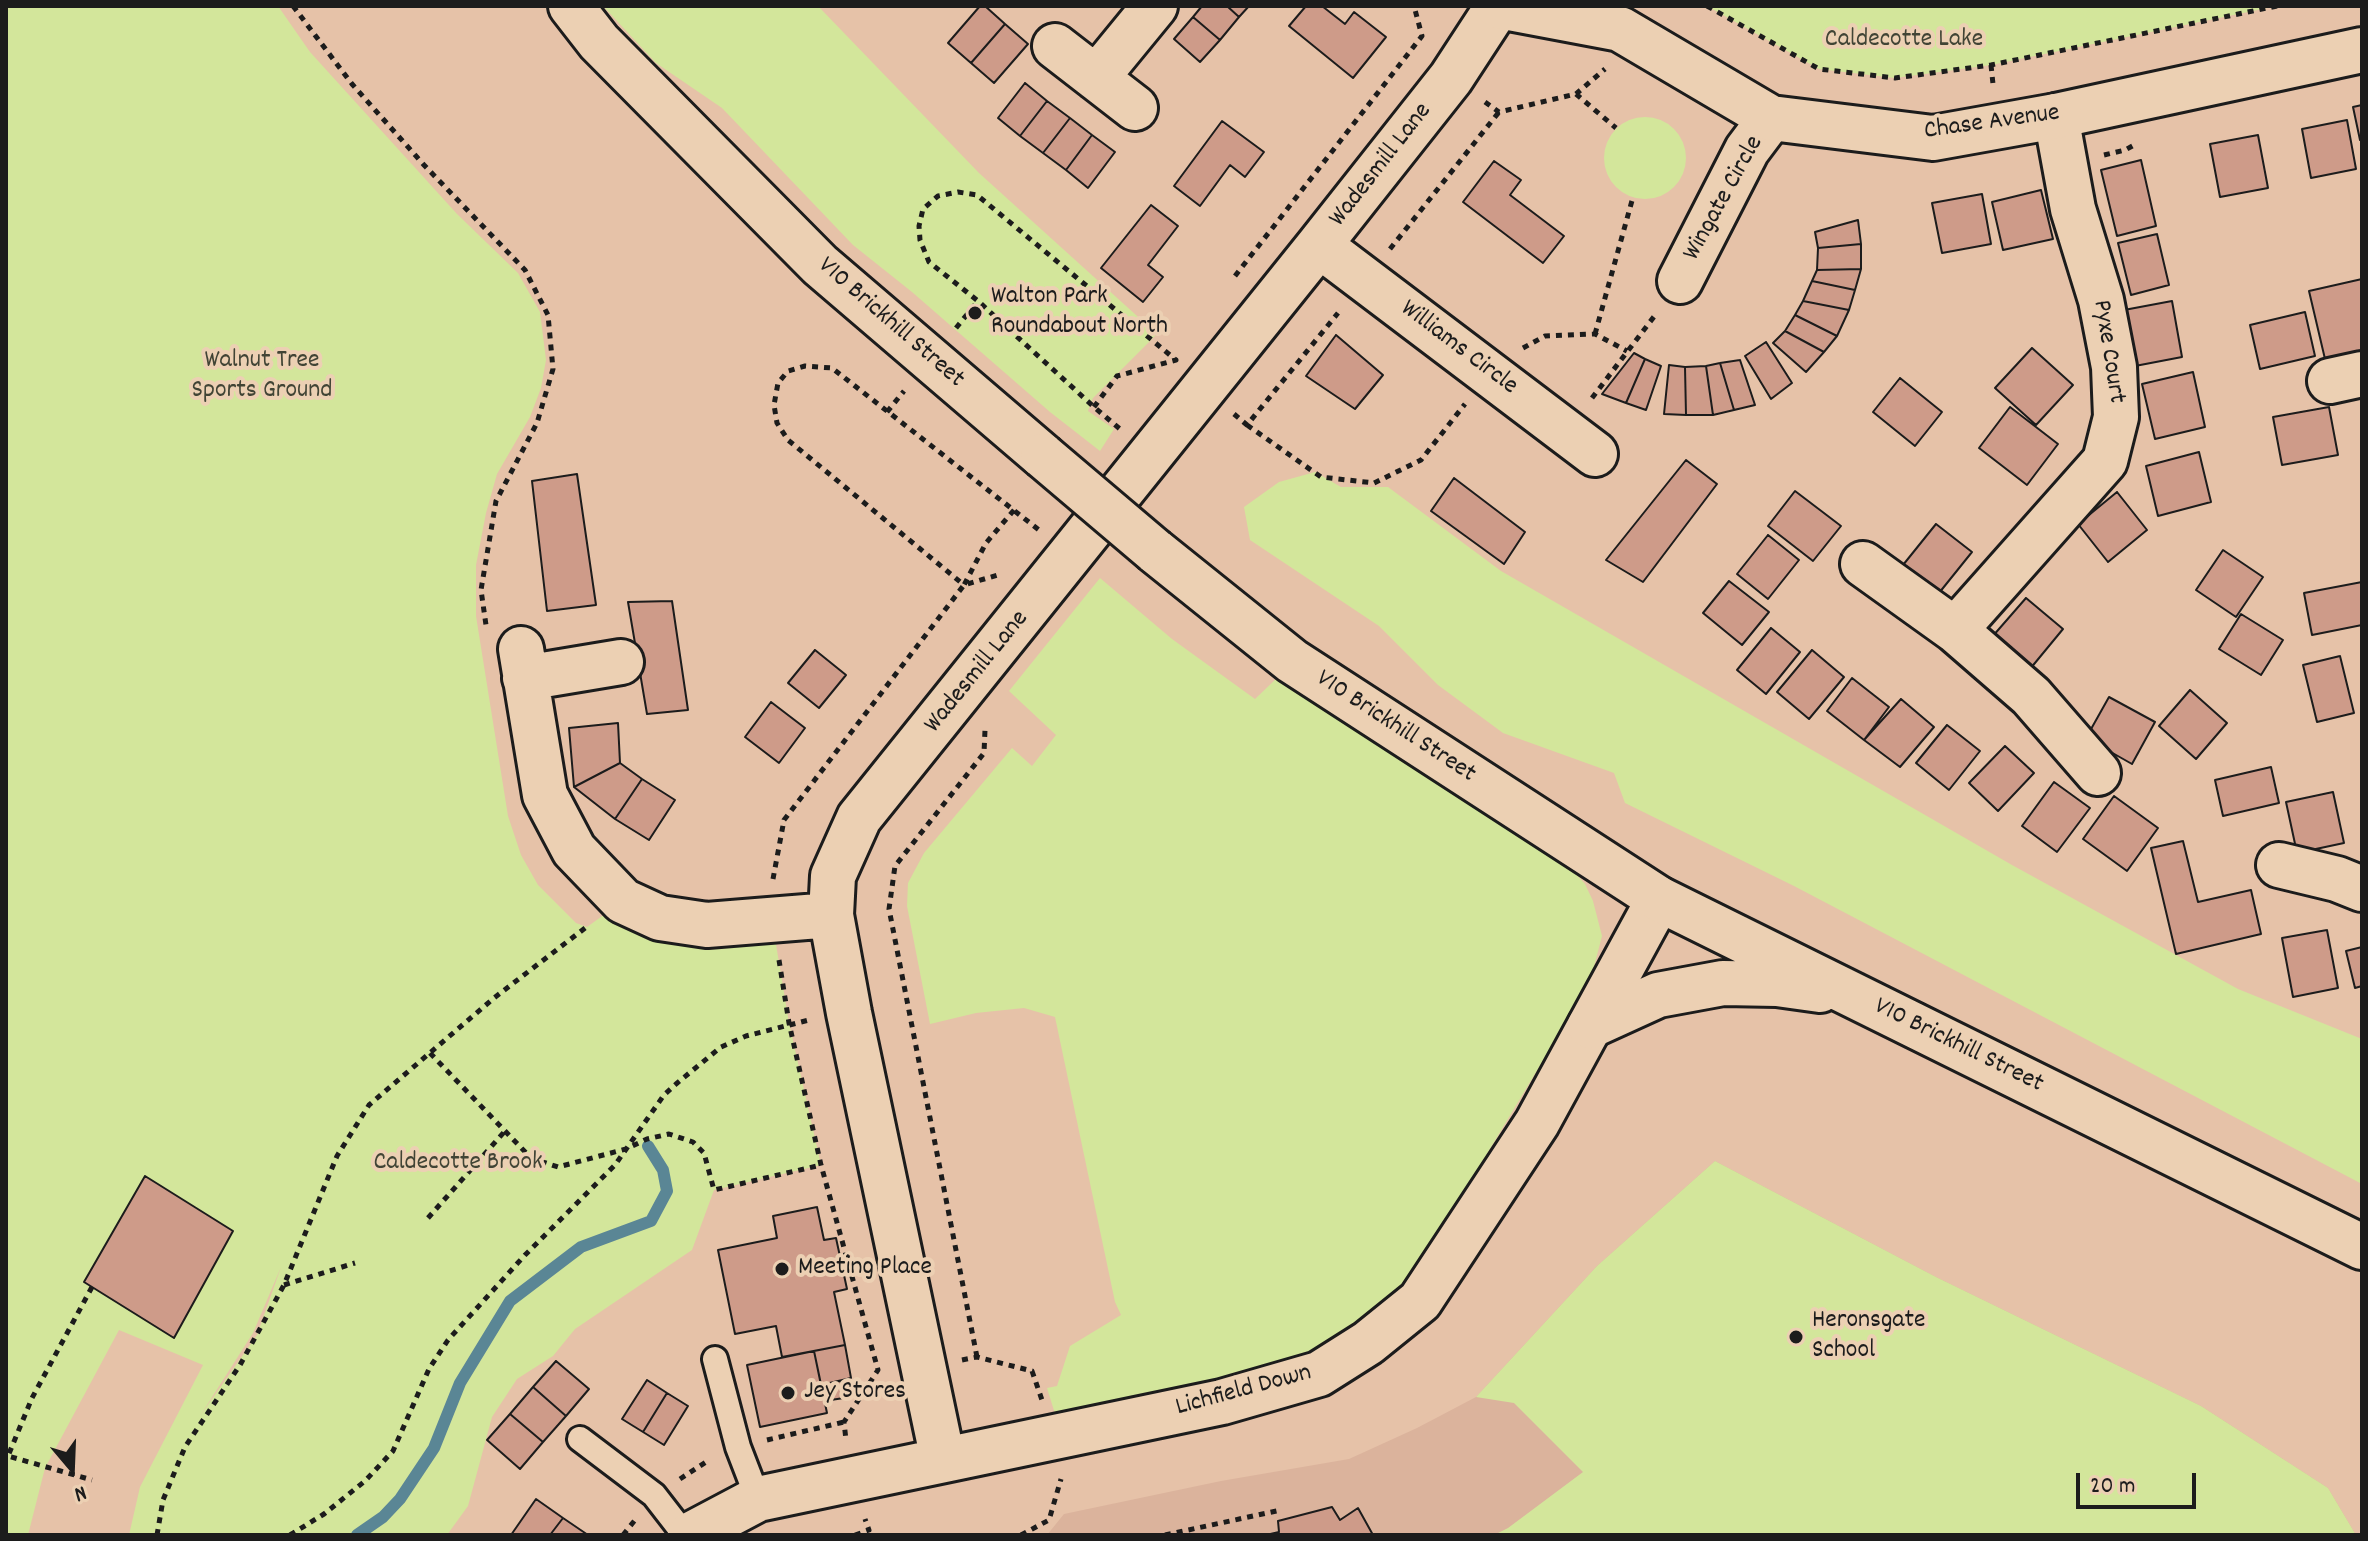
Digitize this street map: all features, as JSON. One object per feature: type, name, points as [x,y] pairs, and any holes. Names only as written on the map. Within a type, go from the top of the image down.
[{"type":"street","name":"V10 Brickhill Street","points":[[571,6],[599,42],[820,265],[1155,551],[1292,661],[1659,899],[2362,1247]]},
{"type":"street","points":[[1096,78],[1155,6]]},
{"type":"street","name":"Chase Avenue","points":[[1498,6],[1620,29],[1771,118],[1933,138],[2056,116],[2362,50]]},
{"type":"street","name":"Wadesmill Lane","points":[[943,1460],[849,1013],[831,915],[833,876],[859,818],[1451,78],[1498,6]]},
{"type":"street","points":[[1055,46],[1135,108]]},
{"type":"street","name":"Pyxe Court","points":[[1955,630],[2105,461],[2116,417],[2114,367],[2101,300],[2073,209],[2056,116]]},
{"type":"street","name":"Wingate Circle","points":[[1680,281],[1747,150],[1771,118]]},
{"type":"street","name":"Williams Circle","points":[[1319,245],[1595,454]]},
{"type":"street","points":[[1863,564],[1955,630],[2031,696],[2098,773]]},
{"type":"street","points":[[621,662],[511,654],[545,795],[574,850],[623,901],[660,918],[707,925],[831,915]]},
{"type":"street","points":[[2279,865],[2337,879],[2362,889]]},
{"type":"street","name":"Lichfield Down","points":[[687,1535],[758,1499],[1222,1402],[1319,1374],[1368,1343],[1420,1301],[1537,1123],[1659,899]]},
{"type":"street","points":[[1590,1026],[1658,995],[1723,983],[1777,984],[1854,995]]},
{"type":"lane","points":[[715,1359],[738,1447],[758,1499]]},
{"type":"lane","points":[[580,1439],[654,1495],[687,1535]]},
{"type":"path","points":[[293,6],[363,96],[525,270],[548,315],[553,369],[537,423],[496,501],[481,590],[511,654]]},
{"type":"path","points":[[1414,6],[1422,36],[1451,78],[1499,112]]},
{"type":"path","points":[[1707,6],[1819,69],[1895,78],[1991,65],[2277,6]]},
{"type":"path","points":[[1247,425],[1499,112],[1576,94],[1616,60],[1620,29]]},
{"type":"path","points":[[1234,277],[1422,36]]},
{"type":"path","points":[[1576,94],[1616,128]]},
{"type":"path","points":[[1124,432],[978,301],[929,262],[920,240],[923,209],[938,196],[958,192],[977,195],[1176,360]]},
{"type":"path","points":[[1595,334],[1633,197]]},
{"type":"path","points":[[1595,454],[1584,408],[1680,281]]},
{"type":"path","points":[[1228,409],[1321,477],[1374,483],[1421,460],[1490,373],[1525,346],[1545,336],[1595,334],[1627,351]]},
{"type":"path","points":[[1167,372],[1184,348]]},
{"type":"path","points":[[1094,407],[1117,376],[1176,360]]},
{"type":"path","points":[[964,585],[788,440],[777,423],[774,405],[778,383],[788,371],[805,366],[832,368],[1045,534]]},
{"type":"path","points":[[879,1535],[869,1530],[850,1479],[844,1422],[878,1370],[821,1165],[789,1023],[770,896],[784,820],[964,585],[986,543],[1014,510]]},
{"type":"path","points":[[964,585],[1014,569]]},
{"type":"path","points":[[977,1357],[889,909],[895,866],[984,753],[985,724]]},
{"type":"path","points":[[157,1535],[163,1500],[185,1447],[240,1365],[284,1285],[337,1156],[369,1105],[494,998],[623,901]]},
{"type":"path","points":[[577,916],[587,927]]},
{"type":"path","points":[[290,1535],[324,1514],[365,1481],[393,1451],[429,1369],[448,1340],[525,1255],[615,1165],[664,1095],[696,1065],[721,1047],[746,1036],[789,1023],[849,1013]]},
{"type":"path","points":[[430,1053],[531,1158],[558,1167],[669,1134],[693,1142],[704,1153],[714,1190],[821,1165]]},
{"type":"path","points":[[428,1218],[505,1131]]},
{"type":"path","points":[[284,1285],[355,1263]]},
{"type":"path","points":[[92,1287],[32,1398],[8,1456],[92,1480]]},
{"type":"path","points":[[1165,1535],[1281,1510]]},
{"type":"path","points":[[855,1535],[869,1530]]},
{"type":"shaded area","name":"Heronsgate School","points":[[1715,1161],[1936,1277],[2201,1406],[2328,1488],[2356,1535],[1047,1535],[1064,1514],[1221,1481],[1349,1459],[1476,1397],[1597,1266]]},
{"type":"green space","name":"Walnut Tree Sports Ground","points":[[6,6],[278,6],[310,52],[457,214],[518,273],[540,312],[546,360],[541,388],[530,417],[497,474],[476,565],[476,616],[508,816],[521,855],[538,885],[576,923],[587,927],[623,901],[772,920],[789,1023],[821,1165],[714,1190],[692,1250],[575,1329],[553,1356],[517,1379],[492,1417],[468,1506],[447,1535],[129,1535],[140,1487],[203,1365],[119,1330],[45,1468],[28,1535],[6,1535]],"holes":[[[145,1176],[233,1231],[174,1337],[84,1281]],[[281,1267],[257,1335],[200,1416],[253,1333]]]},
{"type":"green space","points":[[603,6],[818,6],[979,173],[1157,334],[1093,398],[1088,411],[1114,429],[1100,451],[853,245],[722,108],[656,63]]},
{"type":"green space","name":"Caldecotte Lake","points":[[1707,6],[2277,6],[1991,65],[1895,78],[1819,69]]},
{"type":"green space","points":[[1645,117],[1661,120],[1674,129],[1683,142],[1686,158],[1683,174],[1674,187],[1661,196],[1645,199],[1629,196],[1616,187],[1607,174],[1604,158],[1607,142],[1616,129],[1629,120]]},
{"type":"green space","points":[[1315,472],[1341,487],[1388,487],[1501,571],[2012,865],[2238,989],[2362,1039],[2362,1184],[1794,886],[1625,803],[1614,773],[1503,733],[1438,685],[1379,626],[1250,540],[1244,507],[1279,482]]},
{"type":"green space","points":[[1100,578],[1172,639],[1255,699],[1278,677],[1559,855],[1585,884],[1602,936],[1590,982],[1433,1244],[1407,1280],[1365,1320],[1311,1356],[1263,1373],[1056,1417],[1047,1388],[1057,1386],[1070,1346],[1121,1315],[1115,1302],[1055,1017],[1024,1008],[976,1013],[930,1024],[907,906],[908,883],[924,853],[1012,748],[1032,766],[1056,735],[1009,691]]},
{"type":"green space","name":"Heronsgate School","points":[[1715,1161],[1936,1277],[2201,1406],[2328,1488],[2356,1535],[1494,1535],[1583,1472],[1514,1403],[1476,1397],[1597,1266]]},
{"type":"building","points":[[980,6],[985,6],[1005,24],[971,63],[948,43]]},
{"type":"building","points":[[1202,6],[1227,6],[1239,17],[1220,40],[1193,17]]},
{"type":"building","points":[[1227,6],[1249,6],[1239,17]]},
{"type":"building","points":[[1306,6],[1322,6],[1345,24],[1354,12],[1386,37],[1353,78],[1289,26]]},
{"type":"building","points":[[1193,17],[1220,40],[1200,62],[1174,39]]},
{"type":"building","points":[[1005,24],[1028,44],[994,83],[971,63]]},
{"type":"building","points":[[1025,83],[1047,101],[1020,136],[998,118]]},
{"type":"building","points":[[1047,101],[1070,118],[1043,153],[1020,136]]},
{"type":"building","points":[[2362,105],[2362,139],[2360,140],[2353,107]]},
{"type":"building","points":[[1070,118],[1092,135],[1066,170],[1043,153]]},
{"type":"building","points":[[2347,120],[2356,169],[2311,178],[2302,129]]},
{"type":"building","points":[[1222,121],[1264,152],[1245,177],[1230,165],[1200,206],[1174,186]]},
{"type":"building","points":[[1092,135],[1115,152],[1088,188],[1066,170]]},
{"type":"building","points":[[2258,135],[2268,188],[2220,197],[2210,144]]},
{"type":"building","points":[[2141,160],[2156,226],[2117,236],[2101,170]]},
{"type":"building","points":[[1494,161],[1521,180],[1510,195],[1564,236],[1543,263],[1463,202]]},
{"type":"building","points":[[2041,190],[2053,239],[2003,250],[1992,202]]},
{"type":"building","points":[[1982,194],[1991,244],[1942,253],[1932,203]]},
{"type":"building","points":[[1151,205],[1178,226],[1148,265],[1163,277],[1143,302],[1101,268]]},
{"type":"building","points":[[1858,220],[1861,244],[1818,248],[1815,232]]},
{"type":"building","points":[[2157,234],[2169,285],[2131,295],[2118,243]]},
{"type":"building","points":[[1861,244],[1861,269],[1817,270],[1818,248]]},
{"type":"building","points":[[1861,269],[1855,290],[1812,281],[1817,270]]},
{"type":"building","points":[[2362,279],[2362,350],[2325,359],[2309,291]]},
{"type":"building","points":[[1812,281],[1855,290],[1849,310],[1803,301]]},
{"type":"building","points":[[1803,301],[1849,310],[1837,336],[1795,315]]},
{"type":"building","points":[[2172,301],[2182,357],[2135,366],[2124,310]]},
{"type":"building","points":[[2305,312],[2315,356],[2260,369],[2250,325]]},
{"type":"building","points":[[1795,315],[1837,336],[1824,352],[1785,331]]},
{"type":"building","points":[[1785,331],[1824,352],[1806,372],[1773,343]]},
{"type":"building","points":[[1336,335],[1383,375],[1355,409],[1306,376]]},
{"type":"building","points":[[1766,342],[1792,383],[1771,399],[1745,356]]},
{"type":"building","points":[[2032,348],[2073,385],[2036,425],[1995,388]]},
{"type":"building","points":[[1634,353],[1645,359],[1626,403],[1602,394]]},
{"type":"building","points":[[1645,359],[1661,366],[1646,410],[1626,403]]},
{"type":"building","points":[[1740,360],[1755,405],[1734,410],[1720,363]]},
{"type":"building","points":[[1720,363],[1734,410],[1713,415],[1706,366]]},
{"type":"building","points":[[1669,365],[1685,367],[1686,415],[1664,414]]},
{"type":"building","points":[[1706,366],[1713,415],[1686,415],[1685,367]]},
{"type":"building","points":[[2193,372],[2205,427],[2155,439],[2142,384]]},
{"type":"building","points":[[1900,378],[1942,412],[1915,446],[1873,412]]},
{"type":"building","points":[[2010,407],[2058,444],[2027,485],[1979,448]]},
{"type":"building","points":[[2329,407],[2338,455],[2282,465],[2273,417]]},
{"type":"building","points":[[2199,452],[2211,502],[2158,516],[2146,466]]},
{"type":"building","points":[[1686,460],[1717,484],[1643,582],[1606,560]]},
{"type":"building","points":[[577,474],[596,605],[547,611],[532,481]]},
{"type":"building","points":[[1454,478],[1525,532],[1504,564],[1431,511]]},
{"type":"building","points":[[1795,491],[1841,526],[1813,561],[1768,526]]},
{"type":"building","points":[[2117,492],[2147,530],[2108,562],[2078,524]]},
{"type":"building","points":[[1936,524],[1972,552],[1939,593],[1903,565]]},
{"type":"building","points":[[1768,535],[1799,560],[1768,599],[1737,574]]},
{"type":"building","points":[[2223,550],[2263,577],[2236,617],[2196,590]]},
{"type":"building","points":[[1729,581],[1769,612],[1742,645],[1703,613]]},
{"type":"building","points":[[2362,582],[2362,625],[2312,635],[2304,593]]},
{"type":"building","points":[[2026,598],[2063,629],[2030,669],[1992,637]]},
{"type":"building","points":[[672,601],[688,710],[647,714],[628,602]]},
{"type":"building","points":[[2241,614],[2283,640],[2261,675],[2219,649]]},
{"type":"building","points":[[1771,628],[1800,652],[1766,694],[1737,670]]},
{"type":"building","points":[[815,650],[846,675],[819,708],[788,683]]},
{"type":"building","points":[[1812,650],[1844,677],[1809,719],[1777,692]]},
{"type":"building","points":[[2340,656],[2354,713],[2317,722],[2303,665]]},
{"type":"building","points":[[1852,678],[1889,707],[1864,740],[1827,711]]},
{"type":"building","points":[[2190,690],[2227,723],[2196,759],[2159,726]]},
{"type":"building","points":[[2109,697],[2155,722],[2132,764],[2086,738]]},
{"type":"building","points":[[1901,699],[1934,727],[1900,767],[1864,740]]},
{"type":"building","points":[[771,702],[805,728],[779,763],[745,737]]},
{"type":"building","points":[[618,723],[620,763],[574,787],[569,728]]},
{"type":"building","points":[[1947,725],[1980,751],[1949,790],[1916,763]]},
{"type":"building","points":[[2005,746],[2034,773],[1998,811],[1969,783]]},
{"type":"building","points":[[620,763],[642,779],[615,819],[574,787]]},
{"type":"building","points":[[2271,767],[2279,803],[2223,816],[2215,780]]},
{"type":"building","points":[[642,779],[675,800],[649,840],[615,819]]},
{"type":"building","points":[[2054,782],[2090,808],[2057,852],[2022,826]]},
{"type":"building","points":[[2333,792],[2344,843],[2297,853],[2286,802]]},
{"type":"building","points":[[2114,796],[2158,828],[2127,871],[2083,839]]},
{"type":"building","points":[[2183,841],[2198,902],[2251,890],[2261,934],[2176,954],[2151,848]]},
{"type":"building","points":[[2327,930],[2338,988],[2293,997],[2282,938]]},
{"type":"building","points":[[2362,947],[2362,986],[2355,988],[2346,951]]},
{"type":"building","points":[[145,1176],[233,1231],[174,1338],[84,1282]]},
{"type":"building","name":"Meeting Place","points":[[817,1207],[824,1240],[836,1238],[847,1289],[834,1292],[845,1345],[782,1357],[776,1326],[735,1334],[718,1250],[777,1238],[773,1216]]},
{"type":"building","points":[[845,1345],[851,1378],[821,1385],[814,1351]]},
{"type":"building","name":"Jey Stores","points":[[814,1351],[827,1413],[760,1427],[747,1365]]},
{"type":"building","points":[[556,1361],[589,1389],[566,1416],[533,1387]]},
{"type":"building","points":[[647,1380],[667,1393],[643,1432],[622,1419]]},
{"type":"building","points":[[841,1381],[844,1398],[824,1401],[821,1385]]},
{"type":"building","points":[[533,1387],[566,1416],[543,1442],[510,1414]]},
{"type":"building","points":[[667,1393],[688,1406],[664,1445],[643,1432]]},
{"type":"building","points":[[510,1414],[543,1442],[520,1469],[487,1440]]},
{"type":"building","points":[[536,1499],[563,1518],[550,1535],[511,1535]]},
{"type":"building","points":[[1332,1507],[1340,1520],[1358,1508],[1373,1535],[1266,1535],[1279,1532],[1278,1521]]},
{"type":"building","points":[[563,1518],[588,1535],[550,1535]]},
{"type":"waterway","points":[[357,1535],[383,1517],[400,1499],[434,1448],[460,1383],[510,1301],[581,1247],[651,1221],[667,1191],[663,1170],[648,1146]]},
{"type":"place","name":"Walton Park Roundabout North","points":[[975,313]]},
{"type":"place","name":"Meeting Place","points":[[782,1269]]},
{"type":"place","name":"Heronsgate School","points":[[1796,1337]]},
{"type":"place","name":"Jey Stores","points":[[788,1393]]},
{"type":"park label","name":"Caldecotte Brook","points":[[458,1164]]}]
